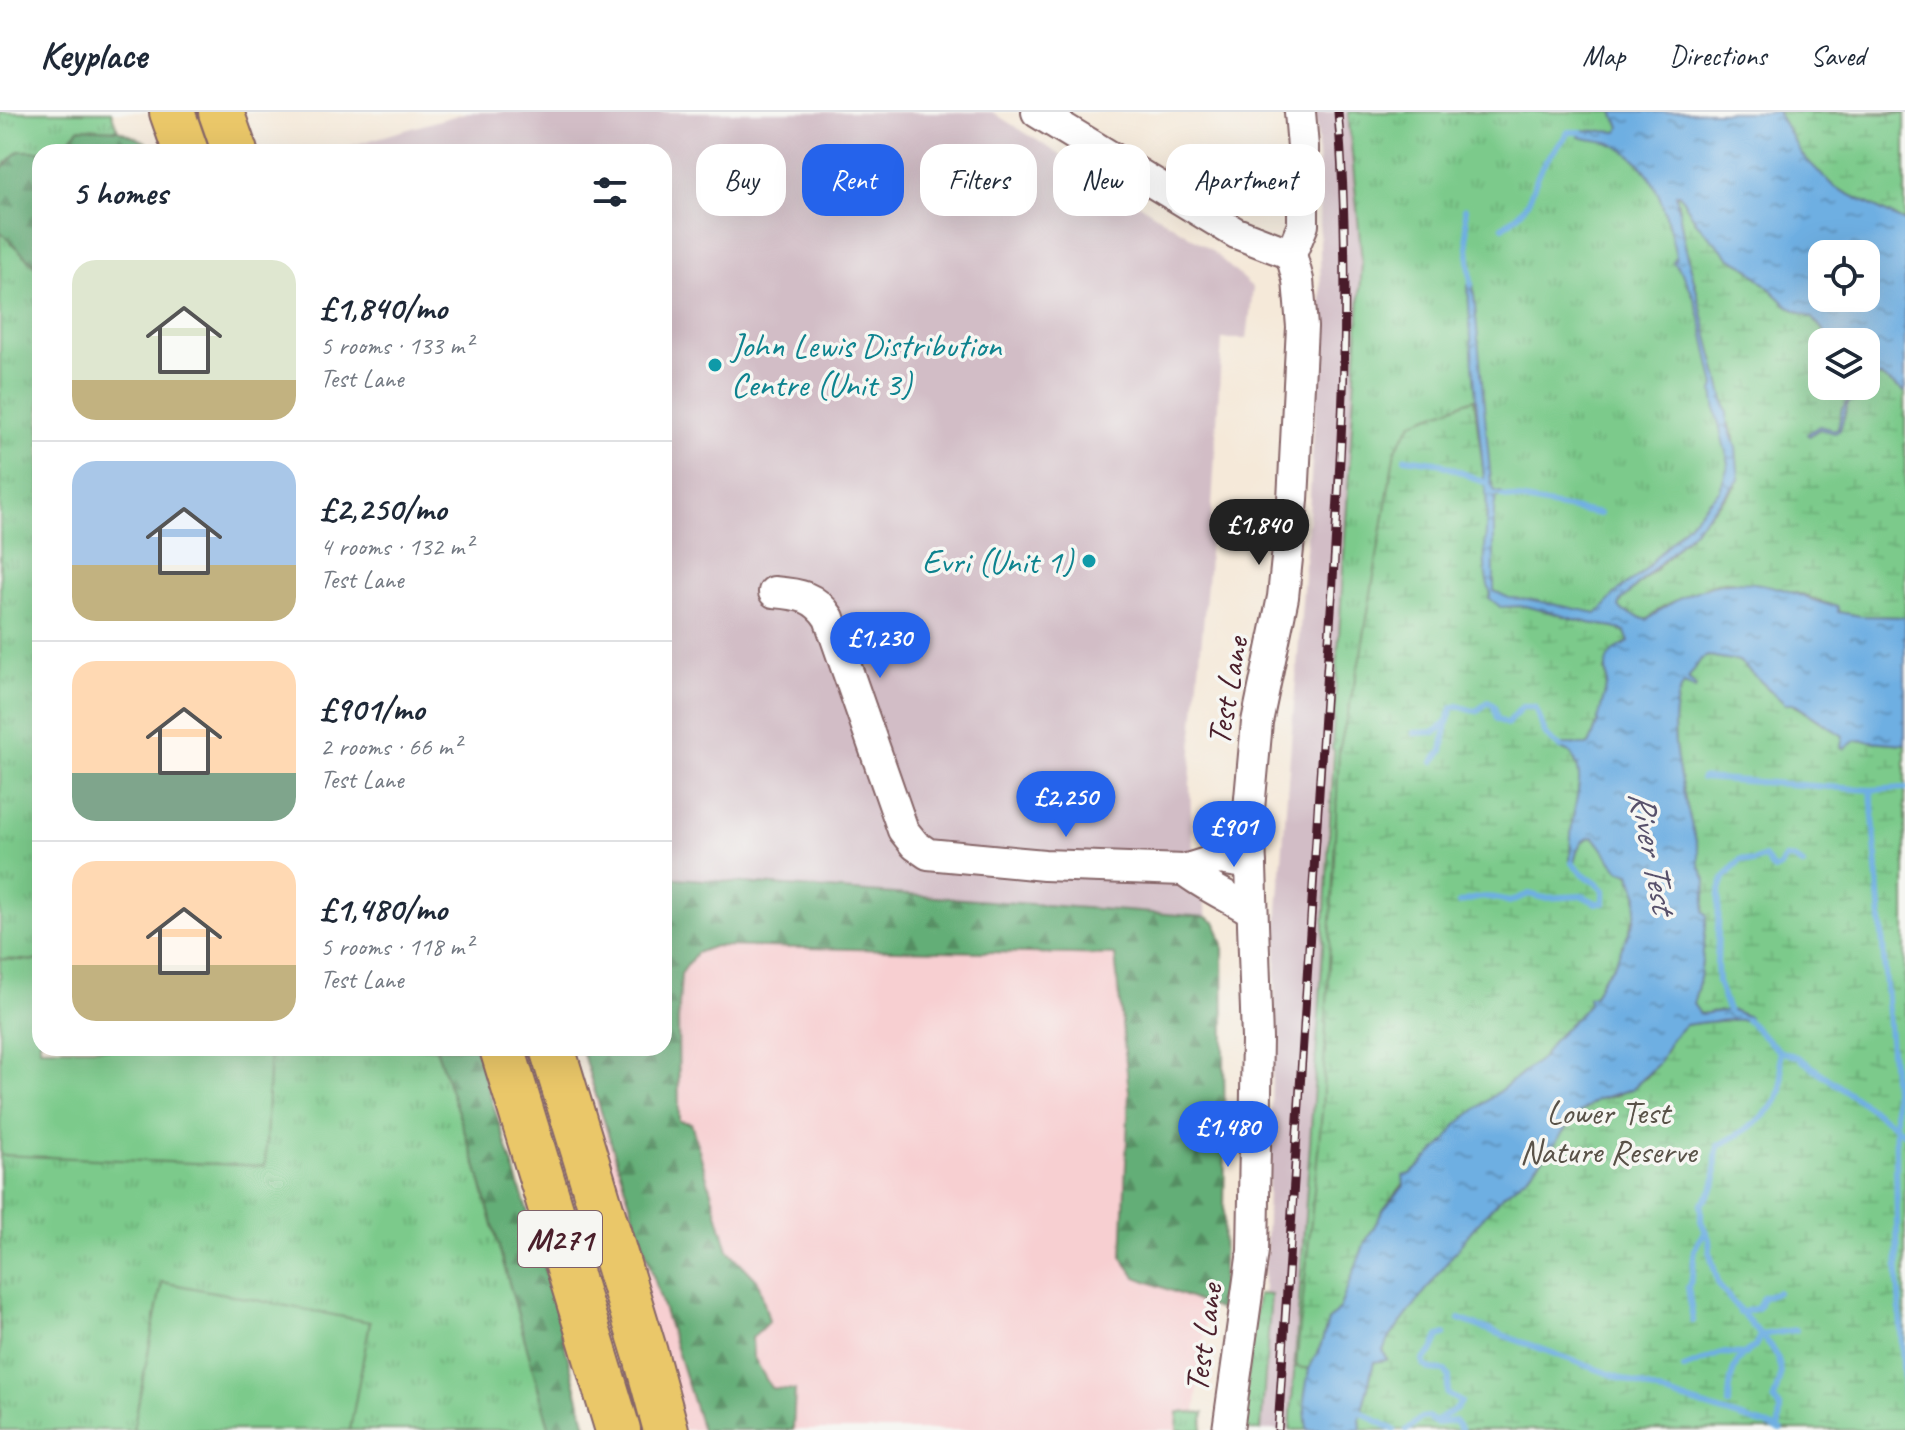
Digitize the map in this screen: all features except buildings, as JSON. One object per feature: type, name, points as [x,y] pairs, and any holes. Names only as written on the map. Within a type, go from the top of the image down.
[{"type":"highway","points":[[172,112],[183,144]]},
{"type":"highway","points":[[221,112],[232,144]]},
{"type":"highway","name":"M271","points":[[504,1056],[618,1430]]},
{"type":"highway","name":"M271","points":[[554,1056],[666,1430]]},
{"type":"street","points":[[1037,112],[1236,233],[1291,254]]},
{"type":"street","name":"Test Lane","points":[[1228,1430],[1253,1251],[1257,1039],[1249,809],[1257,722],[1283,597],[1293,500],[1302,327],[1301,303],[1291,254],[1303,225],[1304,171],[1300,112]]},
{"type":"street","points":[[774,592],[809,597],[820,604],[829,618],[903,830],[915,845],[928,854],[1044,865],[1184,870],[1219,859],[1251,864]]},
{"type":"street","points":[[1184,870],[1202,884],[1252,911]]},
{"type":"shaded area","points":[[468,112],[992,112],[1053,150],[1053,216],[1150,216],[1150,211],[1210,249],[1253,288],[1247,339],[1222,339],[1208,572],[1193,734],[1190,784],[1192,840],[1207,917],[672,878],[672,144],[357,144]]},
{"type":"shaded area","points":[[1315,112],[1348,112],[1362,262],[1320,999],[1290,1430],[1254,1430],[1266,1244],[1278,910],[1309,512],[1321,302],[1319,216],[1325,216],[1325,144],[1318,144]]},
{"type":"shaded area","points":[[672,878],[1207,917],[1218,1167],[1193,1430],[684,1430],[650,1322],[583,1056],[672,1056]]},
{"type":"green space","points":[[0,112],[111,112],[118,130],[80,128],[65,144],[32,144],[32,151],[19,151],[0,170]]},
{"type":"green space","name":"Lower Test Nature Reserve","points":[[1348,112],[1905,112],[1905,1430],[1290,1430],[1320,999],[1362,262]]},
{"type":"green space","points":[[1777,112],[1905,114],[1905,222],[1834,187],[1802,155]]},
{"type":"green space","points":[[80,128],[118,130],[147,144],[65,144]]},
{"type":"green space","points":[[19,151],[32,151],[32,262],[0,232],[0,170]]},
{"type":"green space","points":[[1676,194],[1679,194],[1696,222],[1729,257],[1746,266],[1789,307],[1813,318],[1821,328],[1808,328],[1808,400],[1849,400],[1835,430],[1840,430],[1848,403],[1853,400],[1880,400],[1880,376],[1905,392],[1905,617],[1838,612],[1837,607],[1796,593],[1732,581],[1716,583],[1685,596],[1662,607],[1647,620],[1619,607],[1622,600],[1736,486],[1734,437],[1727,422],[1684,241]]},
{"type":"green space","points":[[0,232],[32,262],[32,1056],[439,1056],[477,1168],[550,1430],[0,1430]]},
{"type":"green space","points":[[1474,399],[1487,499],[1489,598],[1501,607],[1526,606],[1614,627],[1625,632],[1629,642],[1622,645],[1605,670],[1604,697],[1588,746],[1562,745],[1572,754],[1580,774],[1570,857],[1574,863],[1582,842],[1594,837],[1619,870],[1630,874],[1636,886],[1638,905],[1625,943],[1590,1004],[1552,1042],[1543,1057],[1457,1125],[1446,1141],[1411,1174],[1384,1209],[1365,1243],[1339,1309],[1328,1321],[1309,1369],[1296,1367],[1322,1112],[1339,751],[1361,654],[1395,450],[1413,422]]},
{"type":"green space","points":[[1708,656],[1739,661],[1772,692],[1844,736],[1841,747],[1856,740],[1905,744],[1905,1430],[1361,1430],[1360,1418],[1374,1362],[1387,1359],[1383,1350],[1391,1336],[1471,1231],[1500,1198],[1549,1152],[1572,1119],[1596,1100],[1618,1095],[1647,1077],[1667,1050],[1671,1039],[1685,1025],[1747,1020],[1732,1010],[1700,1014],[1693,1004],[1700,978],[1707,916],[1704,912],[1706,880],[1699,865],[1699,852],[1678,766],[1674,721],[1684,684],[1694,689],[1696,687],[1688,679],[1701,659]]},
{"type":"green space","points":[[672,878],[1207,917],[1216,923],[1223,945],[1225,1151],[1220,1310],[1136,1277],[1122,1258],[1129,1092],[1115,955],[715,946],[696,953],[681,974],[679,1121],[691,1123],[728,1250],[758,1281],[769,1321],[752,1338],[753,1356],[771,1388],[795,1390],[793,1430],[702,1430],[584,1056],[672,1056]]},
{"type":"green space","points":[[0,959],[32,961],[32,1056],[270,1056],[265,1166],[0,1155]]},
{"type":"green space","points":[[439,1056],[478,1056],[540,1250],[587,1430],[550,1430],[477,1168]]},
{"type":"green space","points":[[162,1282],[370,1322],[350,1430],[133,1430]]},
{"type":"green space","points":[[1258,1294],[1271,1295],[1261,1430],[1241,1430]]},
{"type":"green space","points":[[1178,1412],[1204,1413],[1202,1430],[1177,1430]]},
{"type":"water","name":"River Test","points":[[1613,112],[1777,112],[1802,155],[1834,187],[1905,222],[1905,392],[1880,376],[1880,328],[1821,328],[1813,318],[1789,307],[1746,266],[1729,257],[1696,222],[1679,194],[1676,194],[1684,241],[1736,448],[1739,480],[1691,533],[1622,600],[1619,607],[1647,620],[1693,592],[1743,582],[1779,588],[1838,607],[1838,612],[1905,617],[1905,744],[1856,740],[1844,749],[1841,747],[1843,736],[1794,704],[1785,704],[1739,661],[1708,656],[1701,659],[1688,679],[1696,687],[1684,684],[1677,700],[1674,720],[1678,766],[1699,852],[1699,865],[1706,880],[1704,912],[1707,916],[1700,978],[1693,1004],[1700,1014],[1732,1010],[1749,1017],[1747,1020],[1685,1025],[1671,1039],[1659,1063],[1632,1089],[1596,1100],[1572,1119],[1549,1152],[1500,1198],[1471,1231],[1391,1336],[1383,1350],[1387,1360],[1374,1362],[1360,1418],[1361,1430],[1307,1430],[1304,1399],[1309,1369],[1328,1321],[1339,1309],[1365,1243],[1384,1209],[1404,1186],[1403,1176],[1411,1174],[1446,1141],[1456,1125],[1543,1057],[1552,1042],[1589,1004],[1588,997],[1594,996],[1602,979],[1614,965],[1634,921],[1638,896],[1630,873],[1619,870],[1594,837],[1582,842],[1574,863],[1570,863],[1571,828],[1579,778],[1572,754],[1560,749],[1561,745],[1589,745],[1607,683],[1607,661],[1615,650],[1629,642],[1625,632],[1614,627],[1526,606],[1501,607],[1489,598],[1491,593],[1485,571],[1487,507],[1468,285],[1473,283],[1491,482],[1495,491],[1503,493],[1496,497],[1494,509],[1494,591],[1509,598],[1596,613],[1645,570],[1720,490],[1729,463],[1700,320],[1689,287],[1673,262],[1676,256],[1663,205],[1649,175],[1626,151],[1610,143],[1579,137],[1582,130],[1618,132],[1620,127]]},
{"type":"water","points":[[1849,400],[1853,400],[1848,403],[1840,430],[1835,433],[1819,429],[1809,436],[1807,434],[1819,426],[1834,430],[1838,428],[1842,409]]},
{"type":"waterway","points":[[1503,227],[1525,206],[1544,164],[1568,132],[1581,132]]},
{"type":"waterway","points":[[1465,209],[1471,284]]},
{"type":"waterway","points":[[1405,458],[1436,462],[1484,482]]},
{"type":"waterway","points":[[1502,496],[1600,514]]},
{"type":"waterway","points":[[1414,733],[1435,732],[1447,723],[1452,708],[1457,706],[1476,710],[1488,702],[1494,706],[1497,719],[1507,724],[1522,707],[1534,707],[1544,732],[1561,747]]},
{"type":"waterway","points":[[1433,762],[1442,751],[1447,723]]},
{"type":"waterway","points":[[1702,778],[1871,790],[1905,788]]},
{"type":"waterway","points":[[1871,790],[1895,1103],[1898,1277],[1905,1399]]},
{"type":"waterway","points":[[1728,1010],[1718,982],[1717,966],[1719,893],[1724,878],[1741,859],[1753,862],[1764,857],[1774,870],[1785,858],[1795,859],[1803,865]]},
{"type":"waterway","points":[[1459,903],[1484,897],[1509,902],[1529,894],[1544,898],[1583,896],[1596,903],[1604,903],[1604,890],[1572,863]]},
{"type":"waterway","points":[[1747,1020],[1779,1051],[1798,1057],[1905,1133]]},
{"type":"waterway","points":[[1779,1051],[1782,1081],[1777,1099],[1755,1123],[1718,1146],[1715,1182],[1701,1204],[1701,1221],[1709,1239],[1719,1286],[1778,1359],[1781,1372],[1774,1399],[1780,1409],[1779,1424]]},
{"type":"waterway","points":[[1693,1321],[1688,1287],[1697,1244],[1707,1232]]},
{"type":"waterway","points":[[1740,1313],[1758,1308],[1763,1297],[1777,1292]]},
{"type":"waterway","points":[[1459,1319],[1662,1393],[1781,1430]]},
{"type":"waterway","points":[[1729,1404],[1733,1371],[1741,1357],[1755,1347],[1760,1335],[1796,1330]]},
{"type":"waterway","points":[[1435,1422],[1461,1402],[1447,1394],[1449,1377],[1445,1371],[1431,1370],[1424,1365],[1423,1360],[1433,1350],[1439,1336],[1445,1334]]},
{"type":"waterway","points":[[1684,1368],[1721,1353],[1745,1354]]},
{"type":"waterway","points":[[1361,1412],[1394,1430]]},
{"type":"waterway","points":[[1407,1430],[1421,1418],[1428,1417],[1436,1423],[1455,1421],[1461,1430]]},
{"type":"railway","points":[[1278,1430],[1342,414],[1345,263],[1338,112]]},
{"type":"place","name":"John Lewis Distribution Centre (Unit 3)","points":[[715,365]]},
{"type":"place","name":"Evri (Unit 1)","points":[[1089,561]]}]
